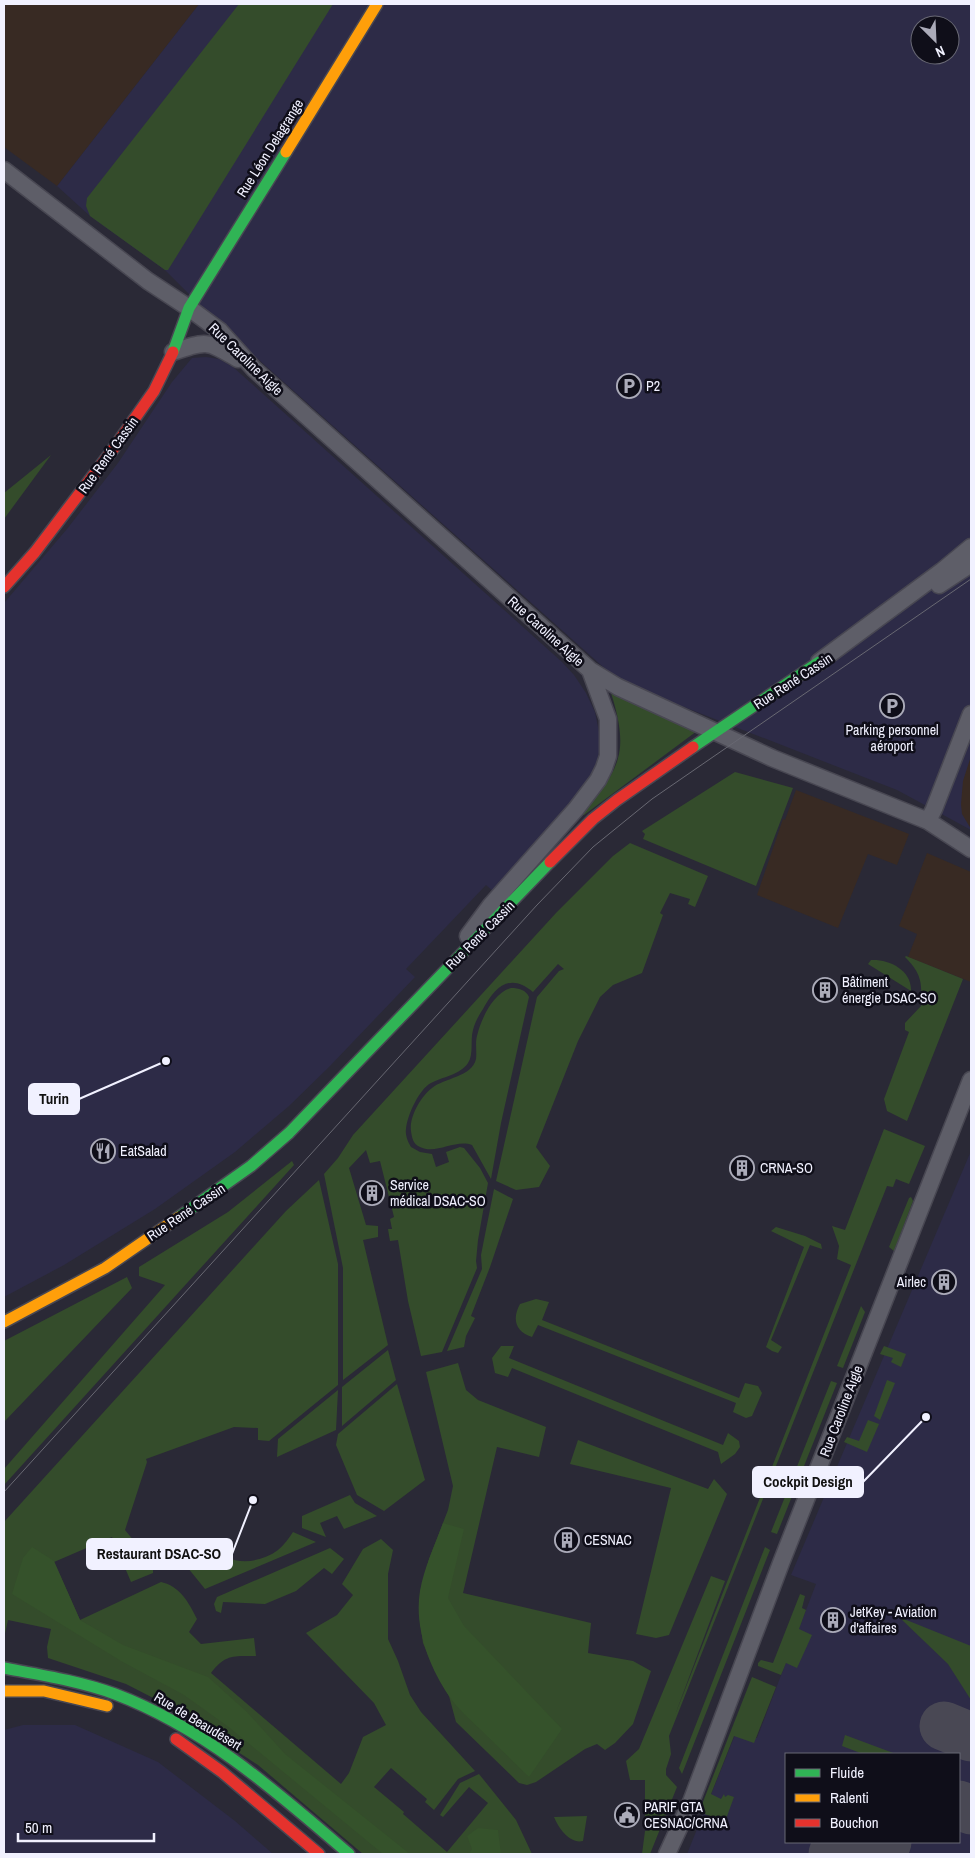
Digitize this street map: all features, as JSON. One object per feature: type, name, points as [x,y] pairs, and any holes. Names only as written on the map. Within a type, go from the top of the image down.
[{"type":"street","name":"Rue Léon Delagrange","points":[[189,308],[378,4]]},
{"type":"street","name":"Rue Caroline Aigle","points":[[4,170],[148,282],[189,308],[220,331],[249,364],[590,670],[618,687],[772,758],[928,821],[971,849]]},
{"type":"street","name":"Rue René Cassin","points":[[4,587],[35,552],[114,448],[154,391],[173,352],[189,308]]},
{"type":"street","points":[[173,352],[196,344],[206,343],[216,346],[249,364]]},
{"type":"street","points":[[819,662],[942,571],[971,547]]},
{"type":"street","name":"Rue René Cassin","points":[[4,1322],[105,1268],[224,1186],[279,1143],[565,846],[617,800],[819,662],[865,636],[971,564]]},
{"type":"street","points":[[436,980],[491,905],[551,839],[598,780],[608,756],[608,719],[590,670]]},
{"type":"street","points":[[928,821],[971,714]]},
{"type":"street","name":"Rue Caroline Aigle","points":[[667,1854],[690,1802],[781,1563],[971,1080]]},
{"type":"street","points":[[113,1249],[170,1223]]},
{"type":"street","name":"Rue de Beaudésert","points":[[4,1668],[78,1682],[142,1704],[178,1723],[246,1768],[349,1854]]},
{"type":"street","points":[[4,1691],[20,1689],[48,1691],[122,1711]]},
{"type":"street","name":"Rue de Beaudésert","points":[[164,1731],[195,1751],[222,1772],[319,1854]]},
{"type":"shaded area","points":[[4,4],[199,4],[57,186],[4,147]]},
{"type":"shaded area","name":"P2","points":[[199,4],[971,4],[971,830],[897,790],[620,682],[221,326],[165,270],[90,216],[57,186]]},
{"type":"shaded area","points":[[206,357],[219,359],[233,367],[562,662],[574,675],[586,693],[595,712],[599,732],[599,752],[593,778],[494,892],[486,885],[406,969],[415,977],[289,1106],[235,1152],[155,1209],[64,1265],[4,1297],[4,603],[67,529],[118,463],[172,382],[192,358]]},
{"type":"shaded area","points":[[971,756],[971,829],[962,814],[961,804],[963,781]]},
{"type":"shaded area","points":[[796,790],[909,834],[897,865],[868,854],[838,928],[757,895],[783,819],[785,820]]},
{"type":"shaded area","points":[[927,853],[971,872],[971,982],[908,957],[917,934],[899,926]]},
{"type":"shaded area","points":[[971,1151],[971,1854],[687,1854],[735,1735],[757,1738],[816,1584],[791,1575]]},
{"type":"shaded area","points":[[23,1725],[75,1725],[158,1762],[235,1821],[273,1854],[4,1854],[4,1730]]},
{"type":"green space","points":[[239,4],[333,4],[168,270],[165,270],[90,216],[86,206],[87,198]]},
{"type":"green space","points":[[51,455],[4,519],[4,493]]},
{"type":"green space","points":[[611,693],[687,723],[697,731],[584,815],[581,813],[598,794],[616,766],[620,750],[620,734]]},
{"type":"green space","points":[[735,772],[793,788],[756,886],[643,839],[645,834],[642,831]]},
{"type":"green space","points":[[630,843],[708,876],[695,907],[688,904],[690,899],[670,893],[660,913],[663,915],[642,973],[613,985],[600,997],[578,1041],[536,1147],[550,1166],[539,1187],[516,1190],[496,1181],[537,997],[559,971],[564,969],[558,964],[533,992],[517,983],[510,983],[498,989],[488,1001],[475,1024],[472,1034],[471,1055],[468,1063],[456,1073],[431,1083],[422,1091],[414,1103],[407,1124],[406,1134],[411,1147],[420,1152],[432,1154],[436,1167],[449,1162],[446,1152],[460,1147],[464,1148],[480,1168],[488,1183],[478,1240],[477,1268],[442,1352],[421,1356],[408,1301],[398,1240],[390,1241],[388,1229],[392,1229],[390,1219],[394,1217],[380,1161],[370,1163],[366,1150],[349,1168],[366,1225],[378,1226],[378,1237],[363,1240],[388,1345],[343,1380],[343,1268],[324,1174],[338,1158],[353,1135],[556,913],[613,856]]},
{"type":"green space","points":[[906,956],[963,979],[907,1121],[887,1111],[884,1099],[909,1032],[905,1030],[905,1023],[921,1006],[920,979]]},
{"type":"green space","points":[[871,960],[885,961],[898,967],[908,977],[911,991],[868,964]]},
{"type":"green space","points":[[511,988],[522,990],[529,997],[501,1123],[491,1179],[472,1145],[459,1144],[426,1149],[414,1142],[411,1125],[420,1101],[432,1088],[469,1070],[473,1065],[476,1059],[476,1042],[481,1022],[493,1001]]},
{"type":"green space","points":[[884,1129],[925,1146],[909,1184],[896,1179],[893,1187],[887,1186],[669,1736],[671,1754],[666,1775],[677,1787],[650,1854],[642,1854],[645,1831],[650,1830],[645,1827],[645,1780],[630,1780],[626,1761],[639,1749],[711,1576],[725,1581],[675,1715],[851,1265],[837,1259],[839,1246],[832,1226],[845,1230]]},
{"type":"green space","points":[[292,1161],[294,1165],[4,1485],[4,1469],[165,1285],[139,1276],[139,1267],[228,1212]]},
{"type":"green space","points":[[319,1180],[338,1264],[338,1385],[269,1441],[258,1440],[258,1428],[234,1427],[146,1459],[147,1462],[125,1530],[153,1564],[153,1573],[131,1582],[112,1537],[54,1562],[80,1620],[161,1582],[174,1587],[187,1601],[197,1619],[189,1632],[201,1644],[254,1638],[256,1656],[230,1657],[221,1662],[211,1673],[341,1784],[349,1773],[363,1737],[386,1725],[374,1703],[306,1633],[337,1615],[353,1595],[342,1584],[363,1549],[381,1539],[393,1550],[388,1574],[388,1639],[410,1695],[421,1712],[475,1771],[458,1779],[434,1810],[425,1802],[427,1799],[391,1768],[374,1787],[447,1852],[488,1803],[469,1787],[443,1817],[440,1815],[460,1783],[479,1774],[516,1820],[532,1854],[363,1854],[258,1765],[163,1703],[126,1684],[48,1658],[47,1647],[51,1629],[8,1620],[4,1638],[4,1522],[286,1211]]},
{"type":"green space","points":[[494,1189],[513,1199],[471,1316],[475,1318],[466,1336],[464,1347],[447,1351],[482,1269],[481,1255]]},
{"type":"green space","points":[[911,1197],[913,1201],[894,1251],[889,1247]]},
{"type":"green space","points":[[776,1227],[805,1236],[821,1244],[822,1249],[810,1245],[771,1340],[782,1347],[778,1353],[766,1347],[804,1247],[771,1231]]},
{"type":"green space","points":[[127,1277],[132,1288],[4,1422],[4,1341]]},
{"type":"green space","points":[[536,1299],[549,1302],[542,1320],[739,1398],[745,1383],[758,1386],[762,1393],[752,1416],[746,1418],[733,1412],[736,1403],[538,1325],[532,1337],[526,1334],[519,1328],[516,1315],[520,1304]]},
{"type":"green space","points":[[861,1306],[865,1312],[843,1368],[837,1366]]},
{"type":"green space","points":[[501,1346],[514,1346],[509,1358],[723,1445],[728,1433],[739,1441],[740,1447],[735,1454],[721,1464],[718,1452],[512,1368],[508,1377],[495,1373],[492,1358]]},
{"type":"green space","points":[[884,1346],[906,1354],[901,1367],[891,1362],[893,1358],[880,1354]]},
{"type":"green space","points":[[388,1350],[396,1380],[342,1426],[342,1387]]},
{"type":"green space","points":[[458,1363],[466,1390],[478,1400],[546,1427],[539,1457],[497,1447],[463,1593],[591,1623],[588,1653],[633,1661],[651,1671],[633,1724],[615,1743],[605,1750],[597,1744],[585,1749],[536,1782],[527,1785],[519,1783],[456,1722],[449,1696],[435,1671],[423,1643],[419,1614],[420,1592],[429,1559],[448,1510],[453,1486],[426,1372]]},
{"type":"green space","points":[[887,1380],[895,1383],[880,1420],[874,1416]]},
{"type":"green space","points":[[831,1381],[837,1383],[777,1534],[771,1532]]},
{"type":"green space","points":[[397,1384],[425,1480],[384,1511],[357,1495],[336,1445],[338,1434]]},
{"type":"green space","points":[[338,1390],[336,1430],[277,1457],[278,1439]]},
{"type":"green space","points":[[868,1420],[879,1424],[867,1452],[844,1442],[847,1437],[859,1441]]},
{"type":"green space","points":[[578,1440],[708,1489],[714,1479],[727,1494],[669,1635],[656,1638],[636,1634],[671,1488],[570,1464]]},
{"type":"green space","points":[[350,1495],[355,1503],[377,1516],[344,1529],[337,1516],[320,1523],[326,1537],[302,1528],[302,1516]]},
{"type":"green space","points":[[443,1523],[464,1529],[448,1598],[464,1626],[562,1729],[529,1777],[459,1709],[442,1685],[429,1660],[419,1619],[420,1591],[427,1565]]},
{"type":"green space","points":[[293,1532],[316,1542],[205,1589],[179,1557],[179,1552],[183,1549],[186,1557],[211,1546],[218,1553],[234,1560],[252,1561],[261,1559],[278,1550]]},
{"type":"green space","points":[[32,1547],[54,1561],[80,1620],[123,1645],[208,1677],[247,1712],[285,1754],[410,1854],[383,1854],[230,1728],[184,1695],[121,1661],[12,1594],[23,1558]]},
{"type":"green space","points":[[765,1547],[770,1550],[682,1774],[679,1768]]},
{"type":"green space","points":[[330,1548],[344,1559],[332,1574],[324,1568],[296,1591],[265,1604],[223,1602],[221,1613],[216,1611],[214,1604],[217,1597]]},
{"type":"green space","points":[[800,1594],[805,1596],[802,1608],[806,1610],[799,1629],[812,1635],[797,1668],[786,1663],[781,1675],[758,1666],[761,1660],[773,1663]]},
{"type":"green space","points":[[899,1617],[971,1646],[971,1700],[948,1664]]},
{"type":"green space","points":[[752,1677],[776,1687],[754,1743],[734,1736],[711,1794],[721,1799],[724,1794],[725,1797],[728,1795],[734,1797],[726,1819],[721,1820],[699,1812]]},
{"type":"green space","points":[[845,1735],[893,1753],[860,1753],[842,1746]]},
{"type":"green space","points":[[587,1816],[583,1841],[569,1838],[554,1817]]},
{"type":"green space","points":[[478,1828],[498,1830],[501,1854],[469,1854],[472,1849],[467,1836]]},
{"type":"taxiway","points":[[944,1726],[971,1737]]},
{"type":"taxiway","points":[[960,1805],[971,1810]]},
{"type":"taxiway","points":[[833,1854],[838,1843]]},
{"type":"taxiway","points":[[882,1854],[887,1843]]},
{"type":"tram line","points":[[4,1492],[537,905],[593,847],[652,799],[971,579]]},
{"type":"traffic: fast","points":[[173,352],[189,308],[286,152]]},
{"type":"traffic: fast","points":[[693,747],[819,662]]},
{"type":"traffic: fast","points":[[179,1217],[251,1166],[289,1133],[550,862]]},
{"type":"traffic: fast","points":[[4,1668],[88,1685],[148,1708],[210,1743],[239,1764],[349,1854]]},
{"type":"traffic: slow","points":[[286,152],[377,4]]},
{"type":"traffic: slow","points":[[4,1322],[105,1268],[179,1217]]},
{"type":"traffic: slow","points":[[4,1691],[44,1691],[107,1706]]},
{"type":"traffic: jam","points":[[4,587],[35,552],[114,448],[154,391],[173,352]]},
{"type":"traffic: jam","points":[[550,862],[593,819],[693,747]]},
{"type":"traffic: jam","points":[[176,1739],[222,1772],[319,1854]]},
{"type":"place","name":"P2","points":[[629,386]]},
{"type":"place","name":"Parking personnel aéroport","points":[[892,706]]},
{"type":"place","name":"Bâtiment énergie DSAC-SO","points":[[825,990]]},
{"type":"place","name":"Turin","points":[[166,1061]]},
{"type":"place","name":"EatSalad","points":[[103,1151]]},
{"type":"place","name":"CRNA-SO","points":[[742,1168]]},
{"type":"place","name":"Service médical DSAC-SO","points":[[372,1193]]},
{"type":"place","name":"Airlec","points":[[944,1282]]},
{"type":"place","name":"Cockpit Design","points":[[926,1417]]},
{"type":"place","name":"Restaurant DSAC-SO","points":[[253,1500]]},
{"type":"place","name":"CESNAC","points":[[567,1540]]},
{"type":"place","name":"JetKey - Aviation d'affaires","points":[[833,1620]]},
{"type":"place","name":"PARIF GTA CESNAC/CRNA","points":[[627,1815]]}]
